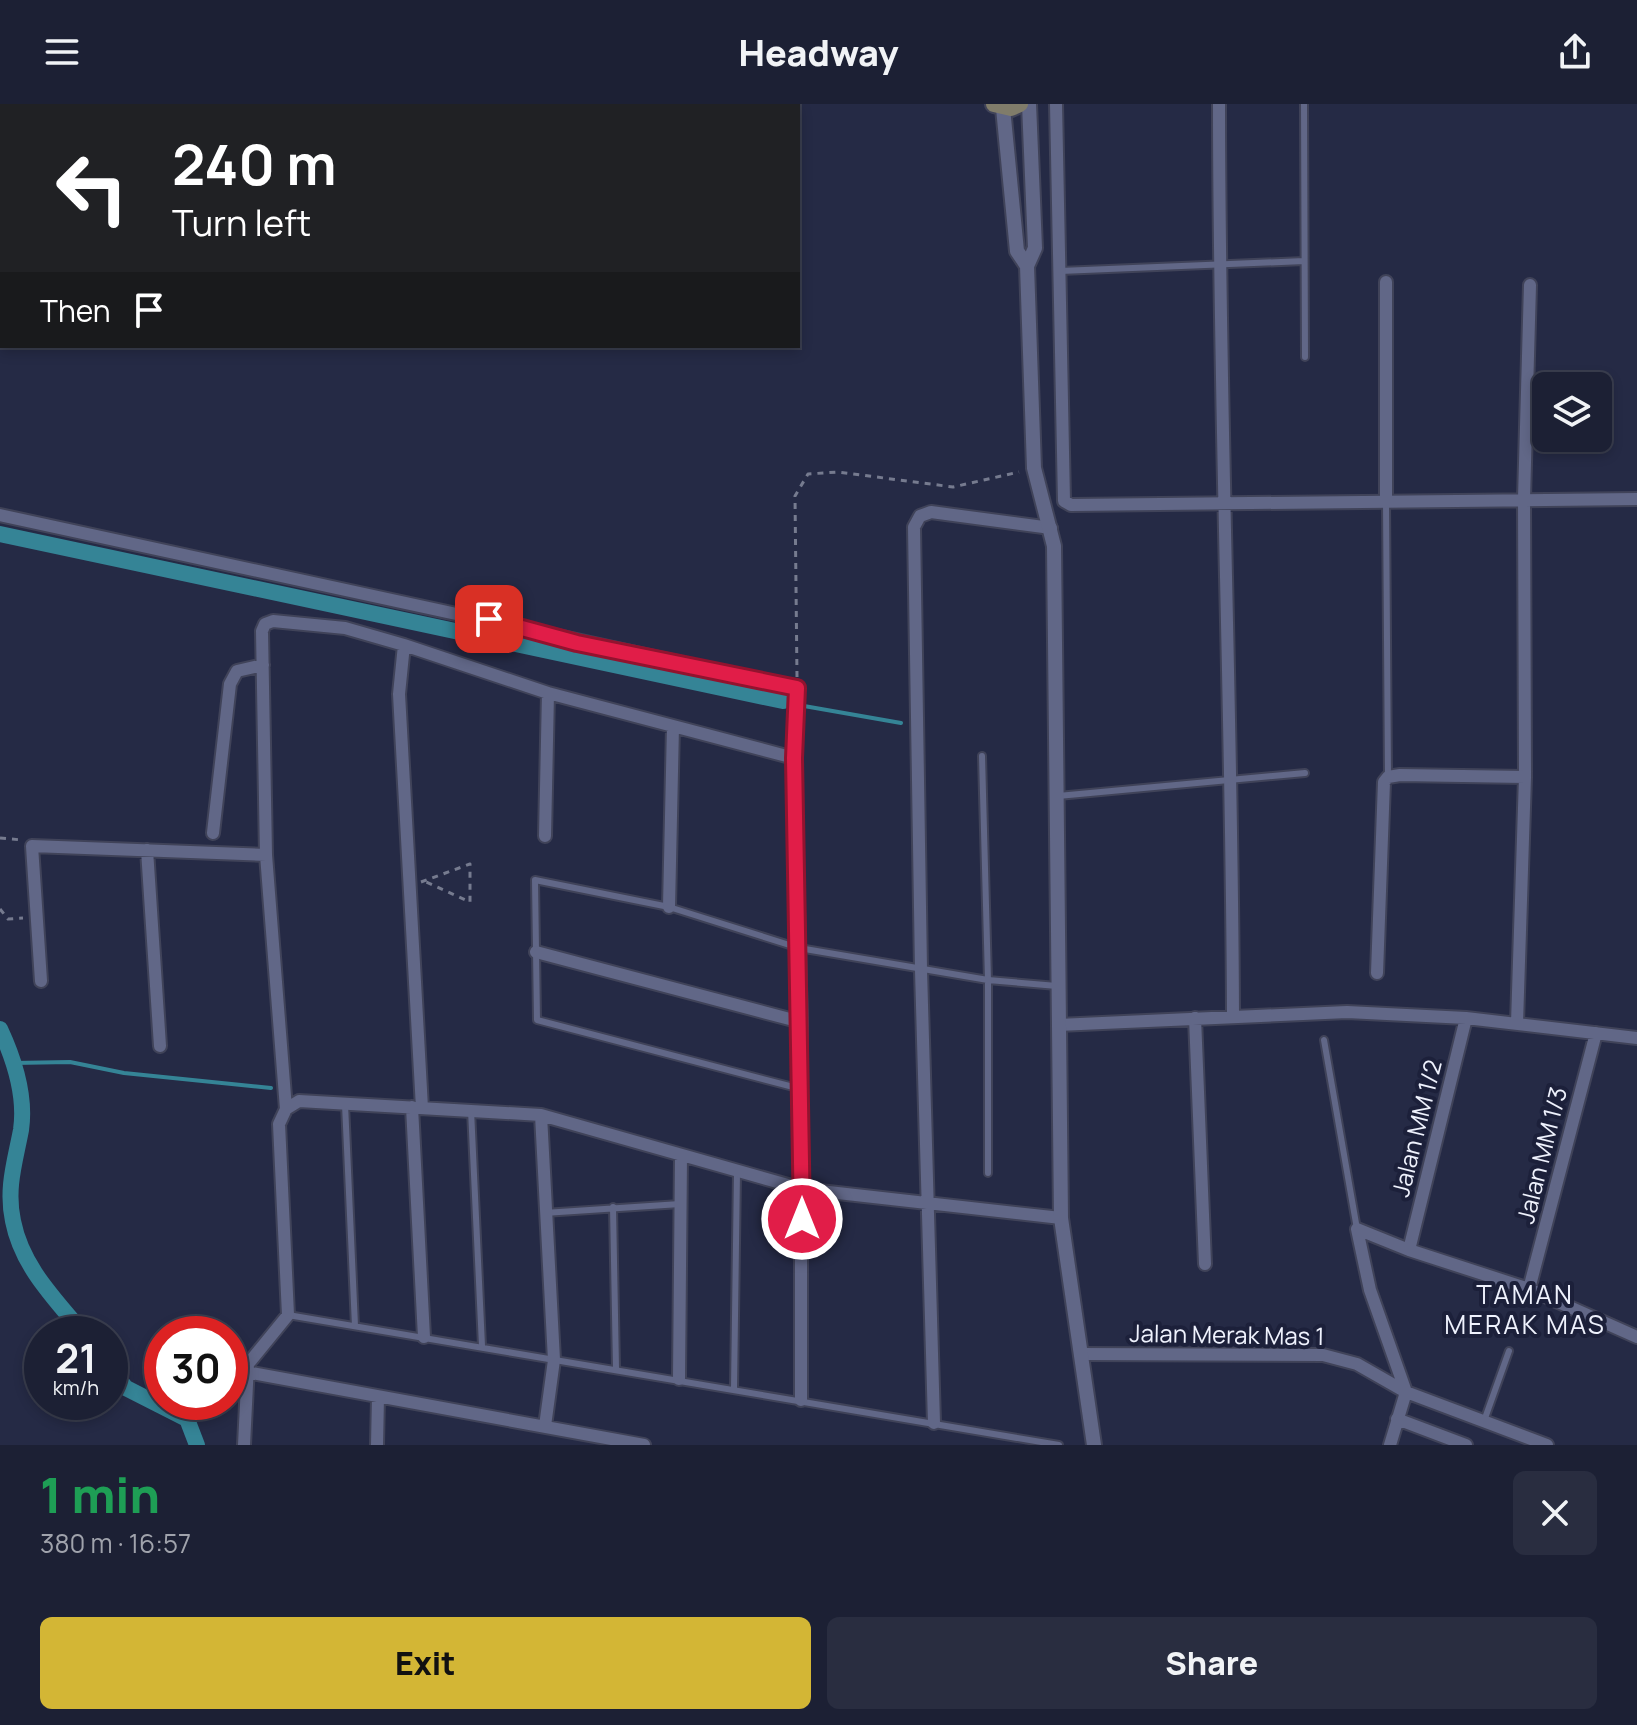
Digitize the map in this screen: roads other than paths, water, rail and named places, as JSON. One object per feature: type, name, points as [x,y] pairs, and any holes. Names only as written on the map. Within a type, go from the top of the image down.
[{"type":"street","points":[[1029,104],[1035,248],[1027,266],[1034,468],[1054,546],[1061,1218],[1094,1445]]},
{"type":"street","points":[[1056,104],[1064,501],[1071,505],[1223,505],[1524,498],[1637,499]]},
{"type":"street","points":[[1219,104],[1223,505],[1232,780],[1233,1015]]},
{"type":"street","points":[[1005,105],[1017,251],[1027,266]]},
{"type":"street","points":[[1386,282],[1386,501]]},
{"type":"street","points":[[1517,1023],[1525,777],[1524,498],[1530,285]]},
{"type":"street","points":[[934,1423],[921,970],[914,527],[920,516],[931,512],[1051,528]]},
{"type":"street","points":[[0,515],[489,619],[577,643],[797,688],[794,758],[801,1022],[801,1400]]},
{"type":"street","points":[[248,1367],[252,1356],[288,1315],[279,1124],[286,1109],[266,855],[262,631],[265,624],[273,621],[345,628],[548,693],[794,758]]},
{"type":"street","points":[[404,645],[399,694],[424,1337]]},
{"type":"street","points":[[213,833],[230,684],[237,671],[263,665]]},
{"type":"street","points":[[545,836],[548,693]]},
{"type":"street","points":[[669,907],[673,726]]},
{"type":"street","points":[[1377,973],[1381,791],[1388,777],[1525,777]]},
{"type":"street","points":[[41,981],[32,846],[266,855]]},
{"type":"street","points":[[147,850],[160,1046]]},
{"type":"street","points":[[536,952],[801,1022]]},
{"type":"street","points":[[1058,1025],[1347,1012],[1466,1018],[1637,1038]]},
{"type":"street","points":[[1195,1018],[1205,1264]]},
{"type":"street","name":"Jalan MM 1/2","points":[[1409,1250],[1466,1018]]},
{"type":"street","name":"Jalan MM 1/3","points":[[1529,1289],[1596,1033]]},
{"type":"street","points":[[286,1109],[299,1101],[541,1115],[802,1189],[1061,1218]]},
{"type":"street","points":[[541,1115],[554,1360],[545,1426]]},
{"type":"street","points":[[679,1379],[681,1155]]},
{"type":"street","points":[[1357,1229],[1409,1250],[1529,1289],[1637,1337]]},
{"type":"street","points":[[1357,1229],[1370,1290],[1406,1392],[1390,1445]]},
{"type":"street","name":"Jalan Merak Mas 1","points":[[1080,1354],[1323,1355],[1357,1364],[1406,1392],[1484,1421],[1514,1439],[1547,1445]]},
{"type":"street","points":[[248,1372],[644,1445]]},
{"type":"street","points":[[377,1445],[378,1397]]},
{"type":"street","points":[[1397,1419],[1466,1445]]},
{"type":"street","points":[[244,1445],[245,1420]]},
{"type":"lane","points":[[1304,104],[1305,357]]},
{"type":"lane","points":[[1058,271],[1304,261]]},
{"type":"lane","points":[[1386,501],[1388,777]]},
{"type":"lane","points":[[982,756],[988,980],[988,1173]]},
{"type":"lane","points":[[1056,797],[1305,773]]},
{"type":"lane","points":[[801,1089],[537,1020],[535,880],[669,907],[799,948],[988,980],[1057,986]]},
{"type":"lane","points":[[1324,1040],[1357,1229]]},
{"type":"lane","points":[[345,1104],[355,1326]]},
{"type":"lane","points":[[471,1110],[482,1346]]},
{"type":"lane","points":[[734,1389],[737,1172]]},
{"type":"lane","points":[[544,1213],[680,1204]]},
{"type":"lane","points":[[613,1207],[616,1368]]},
{"type":"lane","points":[[288,1315],[1059,1445]]},
{"type":"lane","points":[[1484,1421],[1509,1351]]},
{"type":"waterway","points":[[0,534],[783,701]]},
{"type":"waterway","points":[[804,706],[901,723]]},
{"type":"waterway","points":[[0,1029],[14,1065],[22,1104],[10,1197],[17,1238],[41,1282],[69,1316]]},
{"type":"waterway","points":[[13,1063],[70,1062],[124,1073],[271,1088]]},
{"type":"waterway","points":[[128,1389],[187,1419],[197,1445]]},
{"type":"district","name":"TAMAN MERAK MAS","points":[[1525,1309]]}]
